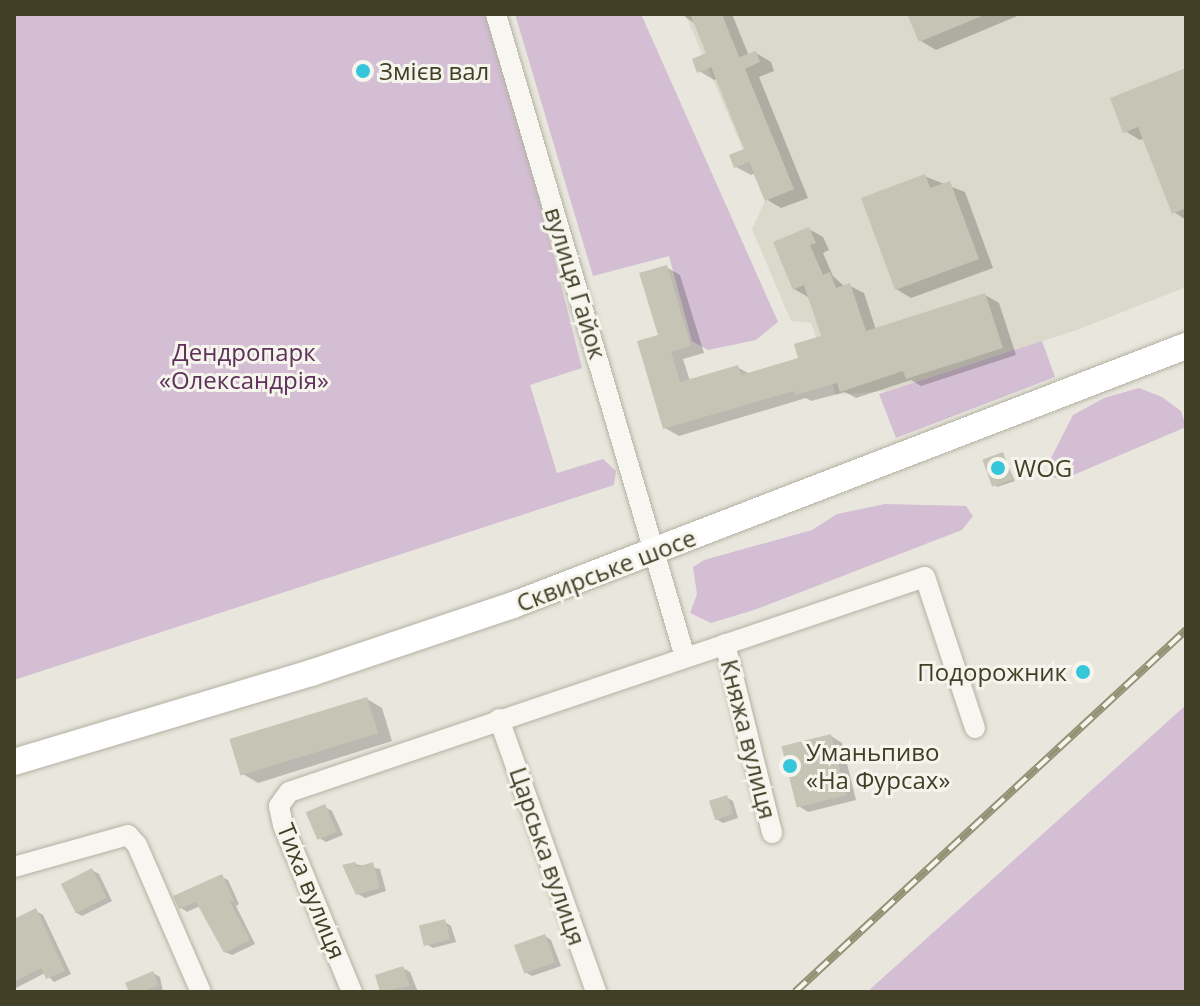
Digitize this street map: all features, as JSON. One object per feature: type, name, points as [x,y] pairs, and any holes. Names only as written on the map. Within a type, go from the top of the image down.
[{"type":"main road","name":"Сквирське шосе","points":[[14,762],[311,673],[513,605],[1186,346]]},
{"type":"street","name":"вулиця Гайок","points":[[496,14],[685,657]]},
{"type":"street","points":[[499,719],[925,577],[975,728]]},
{"type":"street","name":"Княжа вулиця","points":[[725,644],[772,833]]},
{"type":"street","name":"Тиха вулиця","points":[[352,992],[283,825],[279,806],[289,792],[499,719]]},
{"type":"street","name":"Царська вулиця","points":[[499,719],[596,992]]},
{"type":"street","points":[[14,867],[128,835],[137,845],[201,992]]},
{"type":"shaded area","points":[[685,14],[1186,14],[1186,287],[1077,330],[887,391],[836,395],[811,323],[791,321],[752,229],[765,201]]},
{"type":"green space","name":"Дендропарк «Олександрія»","points":[[14,14],[485,14],[529,158],[582,368],[530,385],[557,473],[603,459],[616,471],[614,485],[14,680]]},
{"type":"green space","points":[[515,14],[641,14],[778,322],[756,340],[708,350],[692,341],[669,256],[593,276]]},
{"type":"green space","points":[[1042,341],[1055,377],[896,438],[879,394]]},
{"type":"green space","points":[[1139,388],[1162,397],[1181,411],[1186,427],[1064,479],[1048,477],[1049,462],[1073,415],[1104,398]]},
{"type":"green space","points":[[885,504],[966,506],[973,516],[962,530],[754,610],[711,623],[690,613],[697,594],[693,567],[704,560],[812,530],[837,514]]},
{"type":"green space","points":[[1186,705],[1186,992],[867,992]]},
{"type":"building","points":[[690,14],[722,14],[739,57],[756,51],[760,62],[745,69],[794,189],[765,201],[749,162],[734,168],[729,155],[744,149],[711,67],[697,73],[692,59],[706,53]]},
{"type":"building","points":[[907,14],[987,14],[919,42]]},
{"type":"building","points":[[1186,68],[1186,208],[1172,214],[1138,127],[1123,133],[1110,98]]},
{"type":"building","points":[[925,174],[930,188],[950,181],[979,259],[895,290],[861,198]]},
{"type":"building","points":[[809,227],[816,243],[810,245],[823,275],[830,272],[836,288],[850,283],[866,331],[985,293],[1003,348],[906,379],[903,371],[840,392],[837,383],[796,395],[794,391],[663,429],[637,341],[658,335],[639,273],[667,265],[691,346],[671,352],[680,382],[738,365],[741,375],[798,358],[794,344],[821,336],[804,285],[793,290],[773,242]]},
{"type":"building","name":"WOG","points":[[1003,452],[1013,479],[992,487],[982,460]]},
{"type":"building","points":[[367,697],[378,733],[240,775],[229,739]]},
{"type":"building","points":[[831,734],[846,795],[797,807],[782,746]]},
{"type":"building","points":[[727,795],[733,814],[715,820],[709,801]]},
{"type":"building","points":[[325,804],[337,832],[317,840],[306,812]]},
{"type":"building","points":[[355,862],[357,867],[373,862],[380,888],[356,895],[342,865]]},
{"type":"building","points":[[92,868],[107,897],[76,913],[61,884]]},
{"type":"building","points":[[222,874],[234,901],[230,902],[250,940],[224,953],[196,902],[179,909],[173,896]]},
{"type":"building","points":[[36,908],[65,971],[46,979],[41,968],[14,982],[14,919]]},
{"type":"building","points":[[445,919],[450,939],[424,946],[419,926]]},
{"type":"building","points":[[545,934],[555,962],[524,973],[514,945]]},
{"type":"building","points":[[403,966],[410,986],[380,992],[375,975]]},
{"type":"building","points":[[153,971],[159,985],[142,992],[129,992],[125,983]]},
{"type":"railway","points":[[795,992],[1186,630]]},
{"type":"place","name":"Змієв вал","points":[[363,71]]},
{"type":"place","name":"WOG","points":[[998,468]]},
{"type":"place","name":"Подорожник","points":[[1083,672]]},
{"type":"place","name":"Уманьпиво «На Фурсах»","points":[[790,766]]}]
